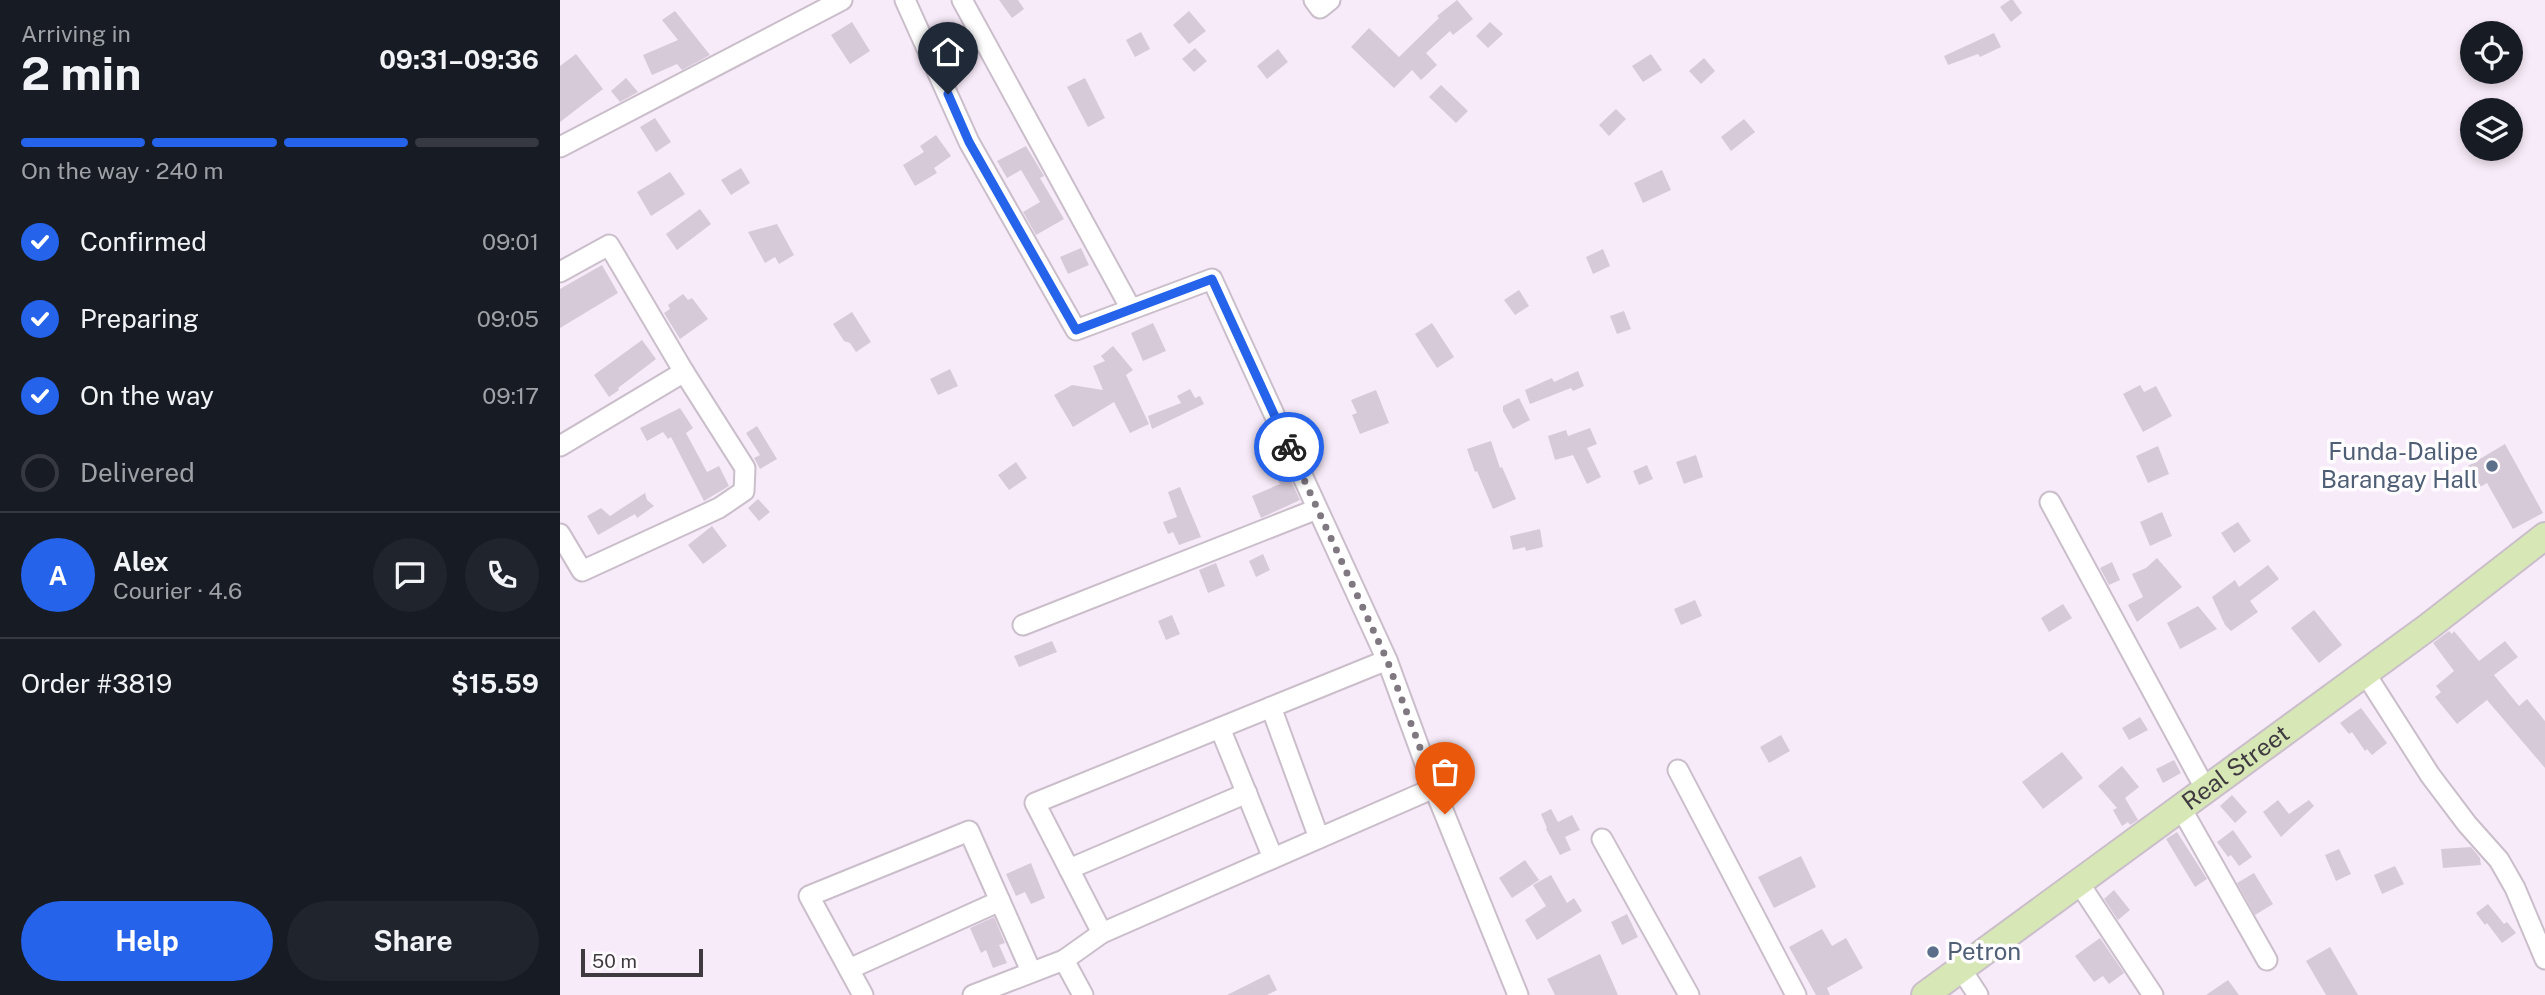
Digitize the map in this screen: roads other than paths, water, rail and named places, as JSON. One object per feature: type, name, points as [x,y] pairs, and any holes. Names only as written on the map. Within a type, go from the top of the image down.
[{"type":"main road","name":"Real Street","points":[[1925,995],[2365,673],[2545,536]]},
{"type":"street","points":[[560,147],[842,0]]},
{"type":"street","points":[[905,0],[969,142],[1076,330],[1212,279],[1387,660],[1434,788],[1518,995]]},
{"type":"street","points":[[962,0],[1130,309]]},
{"type":"street","points":[[1314,0],[1320,8],[1330,0]]},
{"type":"street","points":[[560,272],[609,245],[684,372],[746,468],[744,491],[719,508],[582,571],[560,534]]},
{"type":"street","points":[[560,446],[684,372]]},
{"type":"street","points":[[2050,502],[2206,790]]},
{"type":"street","points":[[1023,625],[1317,509]]},
{"type":"street","points":[[1102,933],[1035,803],[1387,660]]},
{"type":"street","points":[[2365,673],[2430,775],[2467,824],[2499,860],[2515,888],[2545,959]]},
{"type":"street","points":[[1271,707],[1319,838]]},
{"type":"street","points":[[1220,728],[1273,858]]},
{"type":"street","points":[[1678,770],[1796,995]]},
{"type":"street","points":[[972,995],[1064,960],[1102,933],[1434,788]]},
{"type":"street","points":[[1069,869],[1247,793]]},
{"type":"street","points":[[2181,808],[2267,961]]},
{"type":"street","points":[[863,995],[809,896],[969,831],[1031,971]]},
{"type":"street","points":[[1602,839],[1689,995]]},
{"type":"street","points":[[2079,883],[2153,995]]},
{"type":"street","points":[[849,970],[1000,901]]},
{"type":"street","points":[[1064,960],[1083,995]]},
{"type":"street","points":[[1961,969],[1978,995]]},
{"type":"place","name":"Funda-Dalipe Barangay Hall","points":[[2492,466]]},
{"type":"place","name":"Petron","points":[[1933,952]]}]
